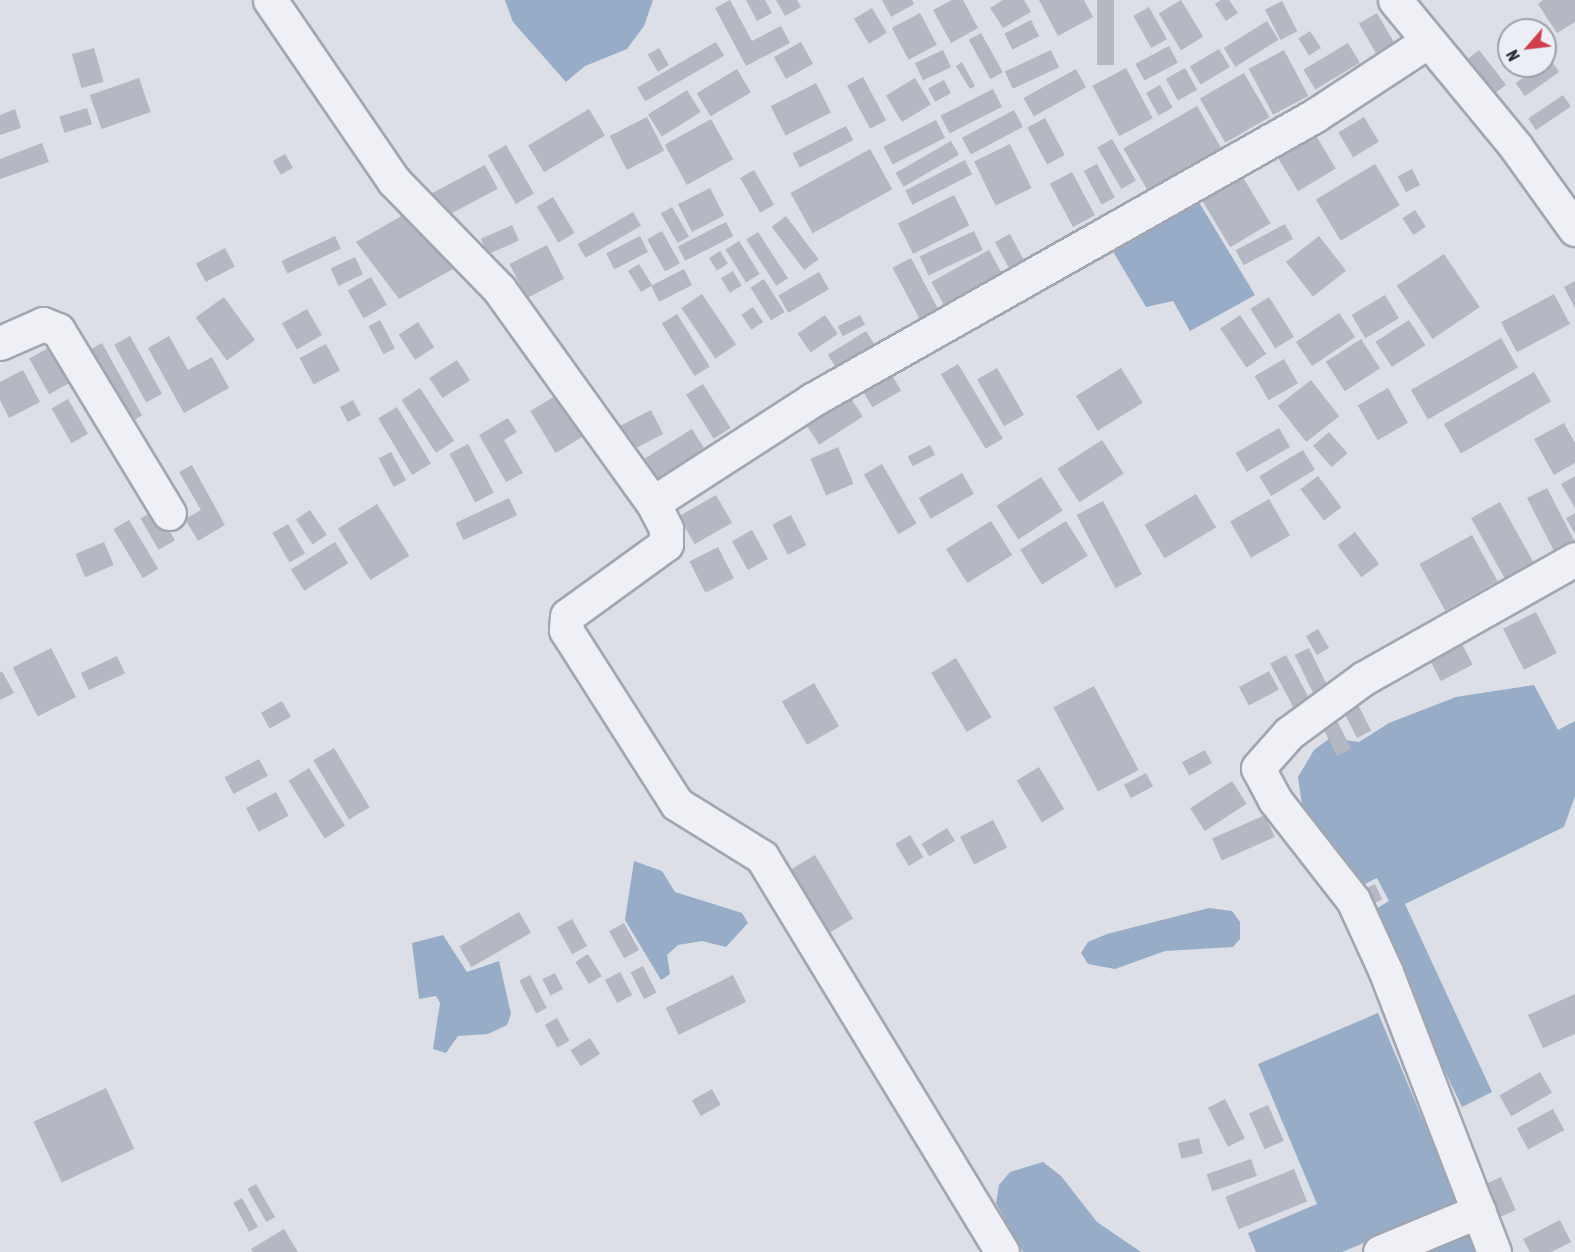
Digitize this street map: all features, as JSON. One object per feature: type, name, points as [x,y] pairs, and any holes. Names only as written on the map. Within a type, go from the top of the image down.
[{"type":"street","points":[[270,0],[394,181],[499,289],[653,503],[666,529],[666,544],[573,610],[566,630],[677,804],[762,857],[1002,1252]]},
{"type":"street","points":[[1395,0],[1575,229]]},
{"type":"street","points":[[653,503],[812,400],[1304,122],[1428,41]]},
{"type":"street","points":[[0,343],[43,324],[58,330],[169,513]]},
{"type":"street","points":[[1494,1252],[1353,900],[1275,800],[1258,768],[1289,733],[1364,678],[1443,628],[1575,559]]},
{"type":"street","points":[[1380,1252],[1479,1211]]},
{"type":"water","points":[[505,0],[653,0],[644,26],[627,49],[585,66],[566,82],[513,22]]},
{"type":"water","points":[[1194,194],[1255,295],[1190,331],[1173,301],[1146,307],[1108,243]]},
{"type":"water","points":[[1534,685],[1558,730],[1575,721],[1575,796],[1564,827],[1405,904],[1492,1092],[1462,1107],[1369,913],[1389,901],[1377,878],[1357,888],[1303,812],[1298,777],[1314,750],[1330,738],[1359,742],[1389,723],[1456,697]]},
{"type":"water","points":[[634,861],[662,871],[675,892],[742,913],[748,923],[726,947],[702,941],[678,945],[667,955],[670,974],[661,980],[625,920]]},
{"type":"water","points":[[1209,908],[1232,911],[1240,922],[1240,939],[1233,947],[1165,951],[1115,969],[1088,964],[1081,953],[1088,942],[1107,934]]},
{"type":"water","points":[[443,935],[467,972],[499,961],[511,1014],[507,1025],[488,1034],[458,1036],[446,1053],[433,1049],[440,1003],[436,996],[419,999],[412,943]]},
{"type":"water","points":[[1378,1013],[1458,1204],[1342,1252],[1256,1252],[1248,1233],[1317,1204],[1258,1064]]},
{"type":"water","points":[[1043,1162],[1061,1176],[1097,1222],[1141,1252],[1023,1252],[996,1203],[999,1185],[1010,1172]]},
{"type":"water","points":[[1472,1223],[1481,1252],[1407,1252]]},
{"type":"building","points":[[730,0],[752,41],[781,26],[790,43],[746,66],[715,8]]},
{"type":"building","points":[[746,0],[765,0],[772,13],[757,21]]},
{"type":"building","points":[[776,0],[797,0],[801,7],[785,16]]},
{"type":"building","points":[[882,0],[912,0],[914,4],[891,17]]},
{"type":"building","points":[[952,0],[963,0],[978,28],[951,43],[933,10]]},
{"type":"building","points":[[1003,0],[1024,0],[1031,12],[1003,28],[990,8]]},
{"type":"building","points":[[1039,0],[1084,0],[1093,17],[1058,36]]},
{"type":"building","points":[[1097,0],[1114,0],[1114,65],[1097,65]]},
{"type":"building","points":[[1181,0],[1203,37],[1181,50],[1159,13]]},
{"type":"building","points":[[1221,0],[1229,0],[1238,13],[1226,21],[1215,4]]},
{"type":"building","points":[[1543,0],[1575,0],[1575,22],[1557,33],[1557,18],[1547,18],[1538,4]]},
{"type":"building","points":[[1282,1],[1297,31],[1281,40],[1265,10]]},
{"type":"building","points":[[1149,7],[1167,39],[1151,48],[1133,16]]},
{"type":"building","points":[[872,8],[887,33],[869,44],[854,19]]},
{"type":"building","points":[[920,13],[937,45],[909,60],[892,28]]},
{"type":"building","points":[[1377,13],[1394,42],[1376,53],[1359,24]]},
{"type":"building","points":[[1031,20],[1039,36],[1012,50],[1004,34]]},
{"type":"building","points":[[1267,21],[1279,40],[1235,67],[1224,48]]},
{"type":"building","points":[[1310,31],[1321,48],[1309,55],[1298,39]]},
{"type":"building","points":[[981,33],[1003,72],[991,79],[969,40]]},
{"type":"building","points":[[716,42],[724,56],[645,101],[637,88]]},
{"type":"building","points":[[801,42],[813,64],[786,79],[774,57]]},
{"type":"building","points":[[1348,43],[1360,63],[1315,89],[1303,70]]},
{"type":"building","points":[[1169,46],[1178,63],[1144,81],[1135,64]]},
{"type":"building","points":[[94,48],[104,82],[82,88],[72,54]]},
{"type":"building","points":[[659,48],[669,65],[658,72],[648,54]]},
{"type":"building","points":[[1219,49],[1230,67],[1201,85],[1190,67]]},
{"type":"building","points":[[943,50],[951,67],[923,80],[915,63]]},
{"type":"building","points":[[1051,50],[1059,67],[1013,89],[1005,72]]},
{"type":"building","points":[[1284,50],[1308,96],[1273,115],[1249,69]]},
{"type":"building","points":[[1479,50],[1497,73],[1497,78],[1501,78],[1506,85],[1490,98],[1462,63]]},
{"type":"building","points":[[962,62],[975,86],[970,89],[956,66]]},
{"type":"building","points":[[1126,68],[1153,118],[1119,136],[1092,86]]},
{"type":"building","points":[[1185,68],[1197,90],[1178,101],[1166,79]]},
{"type":"building","points":[[737,69],[751,92],[711,116],[697,93]]},
{"type":"building","points":[[1076,69],[1086,87],[1034,116],[1024,98]]},
{"type":"building","points":[[1244,73],[1270,117],[1225,143],[1200,98]]},
{"type":"building","points":[[863,77],[886,120],[870,129],[847,85]]},
{"type":"building","points":[[139,78],[151,112],[102,129],[90,95]]},
{"type":"building","points":[[915,78],[931,105],[902,122],[886,96]]},
{"type":"building","points":[[1523,78],[1551,78],[1525,96],[1516,83]]},
{"type":"building","points":[[944,80],[951,93],[935,102],[928,88]]},
{"type":"building","points":[[816,83],[831,112],[786,136],[771,106]]},
{"type":"building","points":[[1160,85],[1173,108],[1159,115],[1146,93]]},
{"type":"building","points":[[993,89],[1002,107],[950,134],[940,116]]},
{"type":"building","points":[[687,90],[701,112],[662,136],[648,114]]},
{"type":"building","points":[[1563,95],[1571,107],[1536,130],[1528,118]]},
{"type":"building","points":[[1197,106],[1222,150],[1149,193],[1123,148]]},
{"type":"building","points":[[87,108],[92,124],[64,133],[59,116]]},
{"type":"building","points":[[15,109],[21,128],[0,135],[0,115]]},
{"type":"building","points":[[589,109],[605,136],[544,172],[528,146]]},
{"type":"building","points":[[1014,110],[1023,127],[971,154],[962,138]]},
{"type":"building","points":[[647,117],[664,151],[627,170],[610,136]]},
{"type":"building","points":[[1364,117],[1379,142],[1353,157],[1338,132]]},
{"type":"building","points":[[1045,118],[1065,155],[1047,164],[1027,127]]},
{"type":"building","points":[[711,119],[733,159],[687,185],[665,145]]},
{"type":"building","points":[[936,120],[945,138],[893,165],[883,147]]},
{"type":"building","points":[[1309,124],[1336,169],[1298,191],[1271,147]]},
{"type":"building","points":[[846,126],[853,140],[800,167],[793,153]]},
{"type":"building","points":[[1112,139],[1136,181],[1121,189],[1097,148]]},
{"type":"building","points":[[951,141],[959,155],[904,187],[896,173]]},
{"type":"building","points":[[42,143],[49,162],[0,179],[0,159]]},
{"type":"building","points":[[1010,144],[1031,188],[996,206],[974,162]]},
{"type":"building","points":[[506,145],[534,193],[516,204],[488,156]]},
{"type":"building","points":[[870,149],[892,189],[813,233],[790,193]]},
{"type":"building","points":[[285,154],[293,168],[281,175],[273,161]]},
{"type":"building","points":[[965,160],[972,174],[913,205],[905,190]]},
{"type":"building","points":[[1097,164],[1115,198],[1102,205],[1084,171]]},
{"type":"building","points":[[1235,164],[1271,223],[1230,247],[1195,188]]},
{"type":"building","points":[[1375,164],[1400,205],[1341,241],[1316,200]]},
{"type":"building","points":[[485,165],[498,189],[445,217],[432,193]]},
{"type":"building","points":[[1412,169],[1420,185],[1406,192],[1398,176]]},
{"type":"building","points":[[754,170],[774,205],[760,213],[740,178]]},
{"type":"building","points":[[1072,172],[1095,215],[1073,227],[1050,184]]},
{"type":"building","points":[[710,188],[724,216],[692,232],[678,204]]},
{"type":"building","points":[[954,195],[969,225],[913,254],[898,224]]},
{"type":"building","points":[[553,197],[575,233],[558,243],[537,207]]},
{"type":"building","points":[[672,207],[689,236],[678,243],[661,214]]},
{"type":"building","points":[[412,210],[455,268],[399,299],[356,242]]},
{"type":"building","points":[[1415,210],[1426,227],[1413,235],[1402,218]]},
{"type":"building","points":[[633,212],[641,226],[586,258],[578,244]]},
{"type":"building","points":[[786,216],[818,259],[804,270],[772,227]]},
{"type":"building","points":[[726,222],[733,236],[685,261],[678,247]]},
{"type":"building","points":[[1285,224],[1293,239],[1244,265],[1236,250]]},
{"type":"building","points":[[512,225],[519,241],[488,254],[481,239]]},
{"type":"building","points":[[662,231],[680,263],[665,272],[647,239]]},
{"type":"building","points":[[974,231],[983,250],[928,275],[920,256]]},
{"type":"building","points":[[758,232],[788,278],[776,286],[746,240]]},
{"type":"building","points":[[1010,234],[1029,269],[1014,277],[995,242]]},
{"type":"building","points":[[335,236],[341,249],[287,274],[282,261]]},
{"type":"building","points":[[640,236],[648,252],[614,269],[606,253]]},
{"type":"building","points":[[1319,236],[1346,271],[1313,297],[1286,262]]},
{"type":"building","points":[[739,241],[760,274],[746,283],[725,249]]},
{"type":"building","points":[[547,245],[564,279],[527,298],[510,264]]},
{"type":"building","points":[[225,248],[235,267],[206,282],[196,263]]},
{"type":"building","points":[[989,250],[1006,281],[948,313],[931,282]]},
{"type":"building","points":[[720,251],[728,264],[717,271],[709,258]]},
{"type":"building","points":[[1444,254],[1480,307],[1433,339],[1397,286]]},
{"type":"building","points":[[355,257],[363,274],[339,286],[331,268]]},
{"type":"building","points":[[911,258],[940,313],[922,323],[892,268]]},
{"type":"building","points":[[639,264],[652,285],[641,292],[628,271]]},
{"type":"building","points":[[684,269],[692,285],[659,302],[651,286]]},
{"type":"building","points":[[733,271],[742,286],[730,293],[721,278]]},
{"type":"building","points":[[819,272],[829,289],[788,313],[778,296]]},
{"type":"building","points":[[371,277],[387,305],[364,318],[348,290]]},
{"type":"building","points":[[764,279],[785,312],[771,321],[750,287]]},
{"type":"building","points":[[1575,281],[1575,308],[1564,287]]},
{"type":"building","points":[[702,294],[736,345],[715,359],[681,308]]},
{"type":"building","points":[[1554,294],[1570,324],[1517,352],[1501,322]]},
{"type":"building","points":[[1385,295],[1399,318],[1365,338],[1352,315]]},
{"type":"building","points":[[224,297],[255,340],[227,360],[196,318]]},
{"type":"building","points":[[1269,297],[1294,337],[1275,349],[1250,309]]},
{"type":"building","points":[[753,307],[763,322],[751,330],[741,315]]},
{"type":"building","points":[[307,309],[322,335],[297,349],[282,324]]},
{"type":"building","points":[[1339,313],[1355,337],[1312,366],[1296,342]]},
{"type":"building","points":[[677,314],[710,367],[695,376],[662,324]]},
{"type":"building","points":[[825,315],[838,334],[811,353],[798,333]]},
{"type":"building","points":[[860,315],[865,325],[843,336],[838,326]]},
{"type":"building","points":[[1240,315],[1266,354],[1246,367],[1220,328]]},
{"type":"building","points":[[380,320],[395,348],[384,354],[369,326]]},
{"type":"building","points":[[1409,320],[1425,345],[1392,367],[1375,342]]},
{"type":"building","points":[[418,322],[434,347],[415,360],[399,335]]},
{"type":"building","points":[[866,331],[876,347],[838,371],[828,355]]},
{"type":"building","points":[[130,336],[162,394],[146,402],[114,345]]},
{"type":"building","points":[[169,336],[188,370],[212,357],[229,388],[184,413],[148,348]]},
{"type":"building","points":[[1501,338],[1518,367],[1428,419],[1411,390]]},
{"type":"building","points":[[1361,339],[1380,368],[1345,391],[1326,362]]},
{"type":"building","points":[[59,342],[79,378],[49,394],[29,358]]},
{"type":"building","points":[[102,343],[142,416],[128,423],[88,351]]},
{"type":"building","points":[[326,344],[340,370],[314,385],[300,358]]},
{"type":"building","points":[[1284,359],[1298,383],[1269,400],[1255,376]]},
{"type":"building","points":[[457,360],[470,380],[442,398],[429,378]]},
{"type":"building","points":[[958,364],[1003,439],[986,449],[941,374]]},
{"type":"building","points":[[997,368],[1024,415],[1004,426],[977,380]]},
{"type":"building","points":[[1121,368],[1143,403],[1098,431],[1076,396]]},
{"type":"building","points":[[23,370],[40,402],[9,418],[0,400],[0,382]]},
{"type":"building","points":[[889,370],[901,391],[872,407],[860,387]]},
{"type":"building","points":[[1534,372],[1551,401],[1461,453],[1444,424]]},
{"type":"building","points":[[1311,380],[1339,416],[1306,442],[1278,406]]},
{"type":"building","points":[[841,383],[863,417],[819,445],[797,411]]},
{"type":"building","points":[[703,384],[731,428],[714,439],[686,395]]},
{"type":"building","points":[[420,388],[454,441],[436,453],[402,400]]},
{"type":"building","points":[[1388,388],[1408,423],[1378,440],[1358,406]]},
{"type":"building","points":[[562,392],[587,434],[556,453],[530,411]]},
{"type":"building","points":[[68,399],[88,434],[72,443],[52,408]]},
{"type":"building","points":[[353,400],[361,415],[348,422],[340,407]]},
{"type":"building","points":[[397,407],[431,464],[412,475],[378,418]]},
{"type":"building","points":[[651,410],[663,434],[633,449],[621,425]]},
{"type":"building","points":[[508,418],[517,432],[504,440],[523,473],[506,482],[479,435]]},
{"type":"building","points":[[1564,423],[1575,443],[1575,463],[1554,475],[1534,439]]},
{"type":"building","points":[[1279,428],[1290,447],[1247,472],[1236,453]]},
{"type":"building","points":[[692,429],[708,455],[656,488],[639,462]]},
{"type":"building","points":[[1329,432],[1347,453],[1332,467],[1313,446]]},
{"type":"building","points":[[1102,440],[1124,474],[1079,502],[1058,469]]},
{"type":"building","points":[[468,444],[494,493],[475,502],[449,454]]},
{"type":"building","points":[[930,445],[935,455],[913,466],[908,456]]},
{"type":"building","points":[[838,447],[854,484],[826,496],[810,459]]},
{"type":"building","points":[[1303,450],[1315,470],[1271,496],[1259,476]]},
{"type":"building","points":[[391,452],[406,480],[394,487],[379,459]]},
{"type":"building","points":[[882,464],[916,524],[898,534],[864,474]]},
{"type":"building","points":[[192,465],[225,525],[198,541],[185,519],[201,510],[179,472]]},
{"type":"building","points":[[962,473],[974,494],[931,519],[919,498]]},
{"type":"building","points":[[1318,476],[1341,507],[1324,520],[1300,489]]},
{"type":"building","points":[[1575,476],[1575,508],[1561,484]]},
{"type":"building","points":[[1041,477],[1063,511],[1018,539],[997,506]]},
{"type":"building","points":[[1547,488],[1575,542],[1575,553],[1559,561],[1527,498]]},
{"type":"building","points":[[1196,494],[1216,527],[1165,558],[1145,525]]},
{"type":"building","points":[[716,495],[732,523],[695,544],[679,516]]},
{"type":"building","points":[[509,498],[517,515],[464,540],[456,523]]},
{"type":"building","points":[[1269,499],[1290,535],[1251,558],[1230,522]]},
{"type":"building","points":[[1103,501],[1142,574],[1115,588],[1077,515]]},
{"type":"building","points":[[1500,502],[1537,569],[1508,585],[1471,518]]},
{"type":"building","points":[[377,504],[409,556],[370,580],[338,528]]},
{"type":"building","points":[[157,509],[175,540],[159,550],[141,518]]},
{"type":"building","points":[[310,510],[327,535],[313,544],[296,520]]},
{"type":"building","points":[[1575,513],[1575,534],[1566,518]]},
{"type":"building","points":[[791,515],[806,545],[788,555],[772,525]]},
{"type":"building","points":[[129,520],[158,569],[143,578],[114,529]]},
{"type":"building","points":[[991,521],[1012,555],[967,583],[946,549]]},
{"type":"building","points":[[1066,521],[1088,556],[1042,584],[1020,550]]},
{"type":"building","points":[[288,524],[305,553],[289,562],[272,533]]},
{"type":"building","points":[[752,530],[768,559],[748,570],[732,541]]},
{"type":"building","points":[[1355,532],[1379,564],[1362,577],[1337,545]]},
{"type":"building","points":[[1472,535],[1498,581],[1445,610],[1420,564]]},
{"type":"building","points":[[104,542],[114,565],[85,577],[75,554]]},
{"type":"building","points":[[335,542],[348,563],[304,591],[291,570]]},
{"type":"building","points":[[718,547],[734,578],[705,593],[689,562]]},
{"type":"building","points":[[1536,612],[1557,653],[1524,670],[1503,629]]},
{"type":"building","points":[[1318,629],[1329,648],[1317,655],[1306,636]]},
{"type":"building","points":[[1455,630],[1473,665],[1441,681],[1423,646]]},
{"type":"building","points":[[51,648],[76,697],[38,717],[13,668]]},
{"type":"building","points":[[1309,648],[1331,693],[1317,700],[1295,655]]},
{"type":"building","points":[[1286,655],[1313,705],[1297,714],[1270,663]]},
{"type":"building","points":[[117,656],[125,673],[89,690],[81,673]]},
{"type":"building","points":[[956,658],[992,717],[967,732],[931,673]]},
{"type":"building","points":[[2,671],[14,693],[0,700],[0,673]]},
{"type":"building","points":[[1269,671],[1279,690],[1249,706],[1239,687]]},
{"type":"building","points":[[814,683],[839,726],[807,745],[782,702]]},
{"type":"building","points":[[1094,686],[1139,770],[1098,791],[1053,708]]},
{"type":"building","points":[[1349,687],[1371,731],[1357,738],[1335,694]]},
{"type":"building","points":[[282,701],[291,717],[270,728],[261,713]]},
{"type":"building","points":[[1329,705],[1351,749],[1337,756],[1315,712]]},
{"type":"building","points":[[334,748],[370,807],[349,820],[313,760]]},
{"type":"building","points":[[1205,750],[1212,763],[1189,775],[1182,762]]},
{"type":"building","points":[[259,759],[268,776],[233,794],[225,777]]},
{"type":"building","points":[[1039,767],[1064,809],[1042,822],[1017,780]]},
{"type":"building","points":[[309,768],[345,826],[325,838],[289,781]]},
{"type":"building","points":[[1146,773],[1153,786],[1131,798],[1124,785]]},
{"type":"building","points":[[1232,781],[1247,804],[1205,831],[1190,808]]},
{"type":"building","points":[[276,792],[289,816],[259,832],[246,808]]},
{"type":"building","points":[[1265,815],[1275,837],[1222,861],[1212,839]]},
{"type":"building","points":[[993,820],[1007,848],[974,864],[960,837]]},
{"type":"building","points":[[947,828],[955,841],[930,857],[922,844]]},
{"type":"building","points":[[910,835],[923,857],[909,866],[895,844]]},
{"type":"building","points":[[815,855],[853,918],[822,937],[784,874]]},
{"type":"building","points":[[1375,884],[1382,899],[1363,908],[1356,893]]},
{"type":"building","points":[[519,912],[531,933],[471,967],[459,946]]},
{"type":"building","points":[[572,919],[587,946],[572,954],[557,927]]},
{"type":"building","points":[[624,923],[639,950],[624,958],[609,931]]},
{"type":"building","points":[[588,954],[602,976],[589,984],[575,962]]},
{"type":"building","points":[[643,966],[657,993],[644,999],[631,972]]},
{"type":"building","points":[[620,972],[632,995],[617,1003],[605,980]]},
{"type":"building","points":[[555,973],[563,989],[551,995],[543,979]]},
{"type":"building","points":[[530,975],[547,1008],[536,1013],[519,980]]},
{"type":"building","points":[[733,975],[746,1002],[679,1035],[666,1008]]},
{"type":"building","points":[[1575,994],[1575,1034],[1543,1048],[1528,1015]]},
{"type":"building","points":[[557,1018],[570,1041],[557,1048],[545,1025]]},
{"type":"building","points":[[590,1038],[600,1054],[581,1066],[570,1050]]},
{"type":"building","points":[[1540,1072],[1552,1093],[1511,1116],[1499,1096]]},
{"type":"building","points":[[106,1088],[134,1149],[62,1183],[33,1122]]},
{"type":"building","points":[[712,1089],[721,1105],[701,1116],[692,1100]]},
{"type":"building","points":[[1225,1099],[1245,1138],[1228,1147],[1208,1108]]},
{"type":"building","points":[[1268,1105],[1284,1141],[1265,1149],[1249,1114]]},
{"type":"building","points":[[1553,1109],[1564,1130],[1528,1149],[1517,1128]]},
{"type":"building","points":[[1199,1138],[1203,1154],[1182,1159],[1178,1143]]},
{"type":"building","points":[[1251,1159],[1257,1176],[1212,1191],[1207,1174]]},
{"type":"building","points":[[1294,1169],[1307,1201],[1238,1229],[1225,1197]]},
{"type":"building","points":[[1501,1177],[1516,1210],[1489,1222],[1475,1189]]},
{"type":"building","points":[[256,1184],[275,1217],[266,1222],[247,1189]]},
{"type":"building","points":[[242,1198],[258,1227],[249,1232],[233,1203]]},
{"type":"building","points":[[1560,1220],[1571,1242],[1551,1252],[1530,1252],[1523,1239]]},
{"type":"building","points":[[284,1229],[298,1252],[253,1252],[251,1249]]}]
